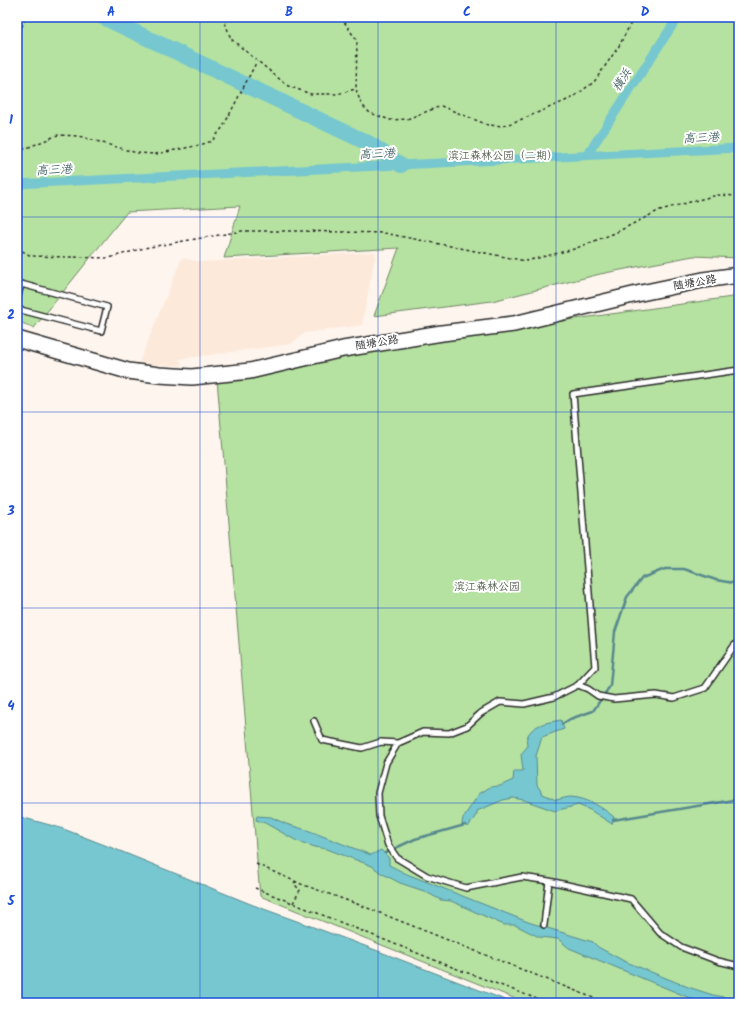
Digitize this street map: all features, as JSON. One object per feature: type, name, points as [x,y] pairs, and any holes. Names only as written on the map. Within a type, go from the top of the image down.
[{"type":"street","name":"随塘公路","points":[[17,339],[128,371],[192,377],[250,371],[343,349],[442,333],[514,324],[703,280],[739,275]]},
{"type":"lane","points":[[17,300],[19,283],[107,307],[101,331],[17,309]]},
{"type":"lane","points":[[314,721],[322,740],[362,748],[381,742],[398,743],[423,732],[449,732],[467,726],[481,713],[500,702],[524,704],[554,696],[578,685],[595,667],[573,394],[739,370]]},
{"type":"lane","points":[[578,685],[588,689],[598,696],[614,699],[656,695],[674,698],[705,688],[739,641]]},
{"type":"lane","points":[[398,743],[386,763],[378,793],[379,816],[388,845],[397,858],[428,876],[466,888],[522,877],[550,881],[631,899],[660,933],[681,947],[718,961],[739,966]]},
{"type":"lane","points":[[544,925],[550,881]]},
{"type":"path","points":[[17,38],[26,17]]},
{"type":"path","points":[[223,17],[231,39],[288,86],[311,94],[337,94],[356,89]]},
{"type":"path","points":[[341,17],[357,41],[356,89],[361,104],[370,113],[390,120],[407,119],[441,106],[488,125],[503,126],[572,98],[594,82],[619,46],[634,17]]},
{"type":"path","points":[[714,17],[739,20]]},
{"type":"path","points":[[17,152],[58,135],[79,136],[137,153],[156,154],[212,141],[223,127],[257,61]]},
{"type":"path","points":[[17,248],[31,256],[109,258],[144,248],[242,231],[384,233],[526,261],[574,249],[615,233],[660,210],[717,195],[739,196]]},
{"type":"path","points":[[256,864],[295,881],[420,928],[606,1003]]},
{"type":"path","points":[[293,903],[300,890],[294,884],[295,881]]},
{"type":"path","points":[[255,888],[548,1003]]},
{"type":"shaded area","points":[[376,252],[362,325],[305,333],[291,344],[180,359],[182,366],[139,363],[182,258],[202,262]]},
{"type":"green space","name":"滨江森林公园（二期）","points":[[17,17],[739,17],[739,258],[693,256],[600,274],[492,301],[374,316],[399,248],[224,258],[240,206],[127,212],[34,328],[17,321]]},
{"type":"green space","name":"滨江森林公园","points":[[739,296],[739,1003],[526,1003],[260,896],[217,379],[305,357]]},
{"type":"water","points":[[561,720],[564,729],[542,737],[536,756],[537,785],[543,794],[556,800],[571,797],[583,799],[594,804],[614,817],[612,824],[590,810],[578,805],[555,811],[524,800],[513,798],[503,800],[477,811],[477,814],[468,827],[462,824],[463,818],[479,794],[490,787],[500,786],[513,780],[514,771],[523,771],[521,754],[527,747],[527,738],[529,733],[541,724]]},
{"type":"water","points":[[17,816],[61,828],[253,905],[513,1003],[17,1003]]},
{"type":"water","points":[[257,816],[271,817],[286,824],[307,830],[371,855],[381,850],[389,858],[389,865],[407,874],[528,922],[593,942],[598,947],[624,961],[688,987],[713,995],[730,998],[735,1003],[702,1003],[569,948],[558,939],[539,937],[515,925],[504,925],[451,901],[441,900],[424,891],[400,883],[381,873],[372,866],[327,849],[297,841],[265,823],[256,820]]},
{"type":"waterway","points":[[103,17],[370,144],[401,165]]},
{"type":"waterway","name":"横浜","points":[[587,155],[678,17]]},
{"type":"waterway","name":"高三港","points":[[17,184],[739,148]]},
{"type":"waterway","points":[[562,724],[570,719],[593,711],[610,686],[615,632],[627,597],[642,578],[665,569],[684,569],[716,580],[739,584]]},
{"type":"waterway","points":[[613,820],[739,799]]},
{"type":"waterway","points":[[385,853],[415,839],[465,825]]}]
